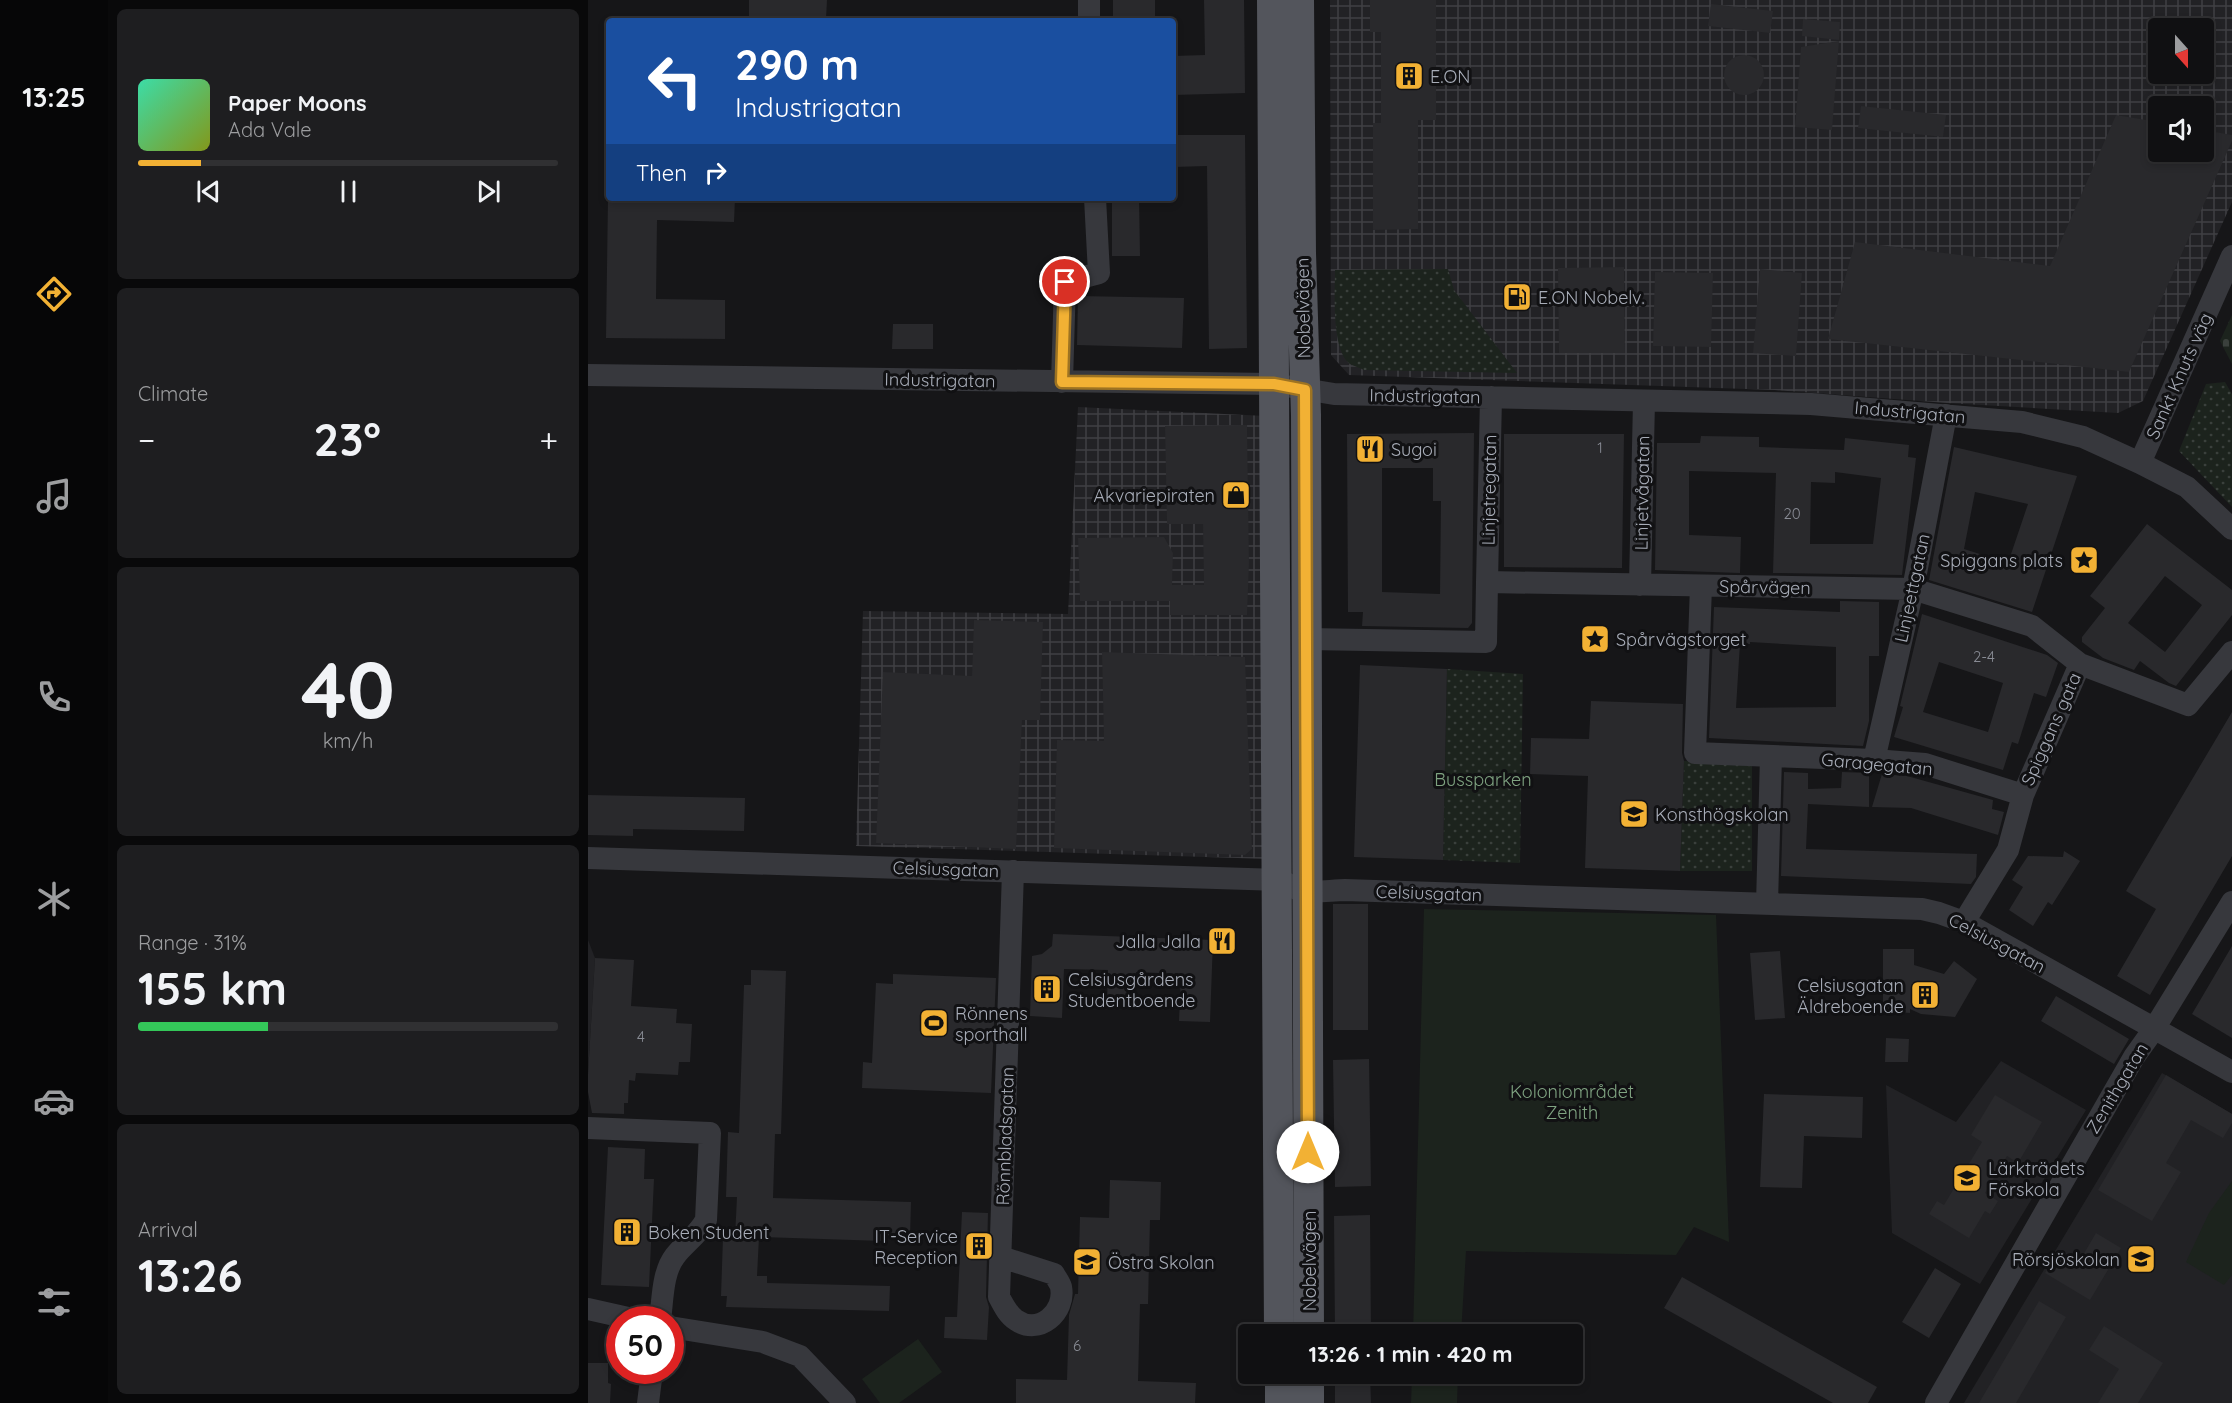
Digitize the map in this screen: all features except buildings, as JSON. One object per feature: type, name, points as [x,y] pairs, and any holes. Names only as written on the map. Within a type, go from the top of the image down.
[{"type":"main road","name":"Nobelvägen","points":[[1272,0],[1280,1324]]},
{"type":"main road","name":"Nobelvägen","points":[[1299,0],[1307,639],[1309,1324]]},
{"type":"main road","points":[[1280,1384],[1280,1403]]},
{"type":"main road","points":[[1309,1384],[1309,1403]]},
{"type":"street","points":[[1089,0],[1089,18]]},
{"type":"street","points":[[1062,382],[1065,282],[1099,273],[1095,201]]},
{"type":"street","name":"Sankt Knuts väg","points":[[2140,463],[2232,256]]},
{"type":"street","name":"Industrigatan","points":[[588,375],[1274,384],[1334,394],[1810,404],[2022,422],[2083,437],[2140,463],[2187,487],[2232,529]]},
{"type":"street","name":"Linjetregatan","points":[[1487,582],[1491,397]]},
{"type":"street","name":"Linjetvågatan","points":[[1640,585],[1644,401]]},
{"type":"street","name":"Linjeettgatan","points":[[1874,760],[1913,589],[1946,415]]},
{"type":"street","points":[[1307,639],[1486,642],[1487,582]]},
{"type":"street","name":"Spårvägen","points":[[1487,582],[1913,589],[2032,626],[2080,664],[2188,705],[2232,652]]},
{"type":"street","name":"Garagegatan","points":[[1701,586],[1695,753],[1925,764],[2023,795]]},
{"type":"street","name":"Spiggans gata","points":[[2023,795],[2080,664]]},
{"type":"street","points":[[1767,903],[1770,756]]},
{"type":"street","points":[[1964,922],[2008,850],[2023,795]]},
{"type":"street","name":"Celsiusgatan","points":[[588,858],[1277,880],[1285,881],[1300,890],[1307,891],[1345,890],[1922,909],[1964,922],[2232,1072]]},
{"type":"street","name":"Rönnbladsgatan","points":[[1000,1257],[1013,871]]},
{"type":"street","name":"Zenithgatan","points":[[1936,1403],[2134,1057],[2154,1029],[2232,902]]},
{"type":"street","points":[[588,1128],[710,1133],[706,1220],[699,1232],[675,1255],[667,1270],[662,1306]]},
{"type":"street","points":[[588,1309],[606,1313]]},
{"type":"street","points":[[684,1330],[763,1342],[800,1356],[845,1403]]},
{"type":"street","points":[[648,1403],[650,1384]]},
{"type":"shaded area","points":[[1330,0],[2232,0],[2232,202],[2143,401],[2118,413],[1775,390],[1349,375],[1331,355]]},
{"type":"shaded area","points":[[1078,407],[1266,416],[1269,859],[856,846],[863,611],[1068,614]]},
{"type":"shaded area","points":[[588,940],[595,958],[588,1074]]},
{"type":"shaded area","name":"Lärkträdets Förskola","points":[[2001,1061],[2086,1110],[1980,1284],[1892,1233],[1886,1085],[1956,1122]]},
{"type":"shaded area","name":"Rörsjöskolan","points":[[2162,1073],[2232,1114],[2232,1403],[1964,1403]]},
{"type":"green space","points":[[1448,269],[1454,290],[1517,373],[1364,370],[1350,364],[1344,357],[1337,334],[1335,270]]},
{"type":"green space","points":[[2232,315],[2232,364],[2220,341]]},
{"type":"green space","points":[[2225,382],[2232,394],[2232,507],[2179,451],[2206,384]]},
{"type":"green space","name":"Bussparken","points":[[1447,669],[1523,674],[1520,863],[1443,860]]},
{"type":"green space","points":[[1684,761],[1752,765],[1752,871],[1680,871]]},
{"type":"green space","name":"Koloniområdet Zenith","points":[[1424,909],[1716,915],[1729,1242],[1694,1227],[1676,1255],[1466,1251],[1462,1324],[1413,1324]]},
{"type":"green space","points":[[2232,1181],[2232,1275],[2224,1285],[2186,1262],[2209,1213]]},
{"type":"green space","points":[[918,1339],[942,1372],[899,1403],[880,1403],[862,1379]]},
{"type":"green space","points":[[1412,1384],[1458,1384],[1457,1403],[1411,1403]]},
{"type":"place","name":"E.ON","points":[[1409,76]]},
{"type":"place","name":"E.ON Nobelv.","points":[[1517,297]]},
{"type":"place","name":"Sugoi","points":[[1370,449]]},
{"type":"place","name":"Akvariepiraten","points":[[1236,495]]},
{"type":"place","name":"Spiggans plats","points":[[2084,560]]},
{"type":"place","name":"Spårvägstorget","points":[[1595,639]]},
{"type":"place","name":"Konsthögskolan","points":[[1634,814]]},
{"type":"place","name":"Jalla Jalla","points":[[1222,941]]},
{"type":"place","name":"Celsiusgårdens Studentboende","points":[[1047,989]]},
{"type":"place","name":"Celsiusgatan Äldreboende","points":[[1925,995]]},
{"type":"place","name":"Rönnens sporthall","points":[[934,1023]]},
{"type":"place","name":"Lärkträdets Förskola","points":[[1967,1178]]},
{"type":"place","name":"Boken Student","points":[[627,1232]]},
{"type":"place","name":"IT-Service Reception","points":[[979,1246]]},
{"type":"place","name":"Rörsjöskolan","points":[[2141,1259]]},
{"type":"place","name":"Östra Skolan","points":[[1087,1262]]},
{"type":"route","points":[[1065,282],[1062,382],[1274,384],[1305,390],[1308,1152]]}]
